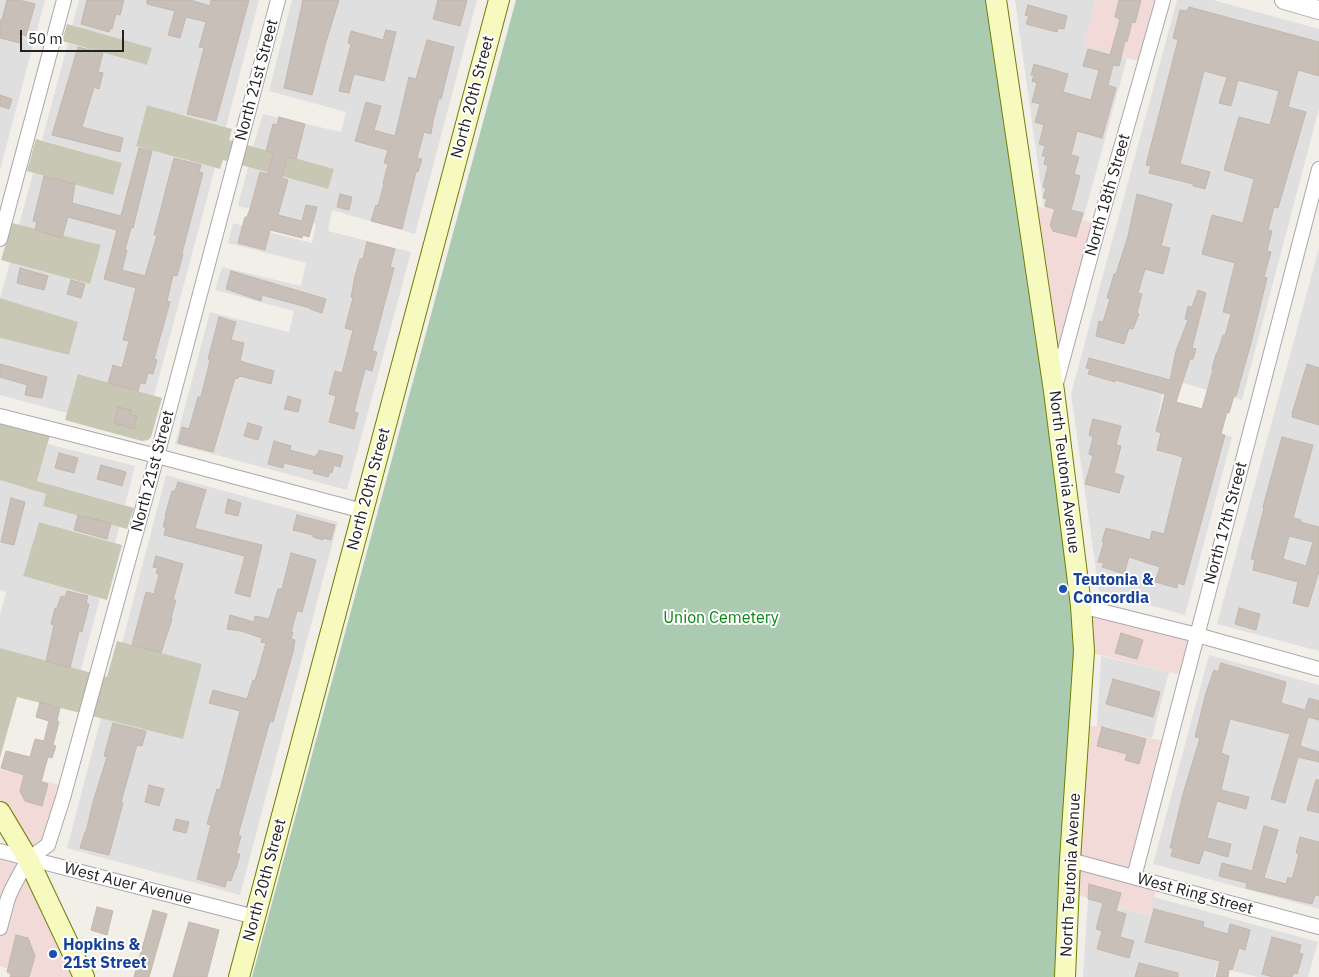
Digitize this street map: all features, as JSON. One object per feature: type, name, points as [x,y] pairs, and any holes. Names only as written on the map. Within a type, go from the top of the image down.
[{"type":"main road","name":"North 20th Street","points":[[239,977],[499,0]]},
{"type":"main road","name":"North Teutonia Avenue","points":[[996,0],[1054,391],[1081,606],[1084,652],[1070,860],[1065,977]]},
{"type":"main road","points":[[0,812],[28,859],[84,977]]},
{"type":"street","points":[[0,239],[64,0]]},
{"type":"street","name":"North 21st Street","points":[[0,928],[8,898],[28,859],[48,844],[53,832],[157,456],[278,0]]},
{"type":"street","name":"North 18th Street","points":[[1054,391],[1163,0]]},
{"type":"street","points":[[1284,0],[1319,10]]},
{"type":"street","name":"North 17th Street","points":[[1134,878],[1319,169]]},
{"type":"street","points":[[0,416],[363,511]]},
{"type":"street","points":[[1081,606],[1197,635],[1319,669]]},
{"type":"street","name":"West Auer Avenue","points":[[0,851],[255,917]]},
{"type":"street","name":"West Ring Street","points":[[1070,860],[1319,927]]},
{"type":"shaded area","points":[[0,0],[45,0],[0,170]]},
{"type":"shaded area","points":[[79,0],[259,0],[226,127],[147,105],[136,145],[215,168],[154,396],[79,374],[67,413],[0,395],[0,338],[69,355],[77,322],[0,298],[10,262],[90,284],[101,246],[19,225],[33,173],[113,194],[121,163],[42,140],[68,43],[147,65],[152,48],[72,26]]},
{"type":"shaded area","points":[[292,0],[477,0],[415,234],[332,210],[328,231],[411,252],[347,490],[175,444],[210,312],[289,332],[294,311],[215,290],[222,267],[301,286],[306,263],[228,243],[233,223],[312,243],[316,224],[238,206],[248,167],[328,189],[333,170],[253,147],[263,114],[341,132],[346,112],[269,91]]},
{"type":"shaded area","points":[[1015,0],[1096,0],[1085,45],[1127,58],[1083,220],[1044,208]]},
{"type":"shaded area","points":[[1096,0],[1163,0],[1145,63],[1084,45]]},
{"type":"shaded area","points":[[1177,0],[1213,0],[1319,29],[1319,109],[1242,400],[1166,378],[1158,415],[1232,437],[1185,615],[1099,591],[1071,394]]},
{"type":"shaded area","points":[[67,24],[152,48],[147,65],[62,41]]},
{"type":"shaded area","points":[[147,105],[232,129],[229,140],[334,169],[328,189],[223,160],[220,169],[136,146]]},
{"type":"shaded area","points":[[36,139],[122,163],[113,195],[27,171]]},
{"type":"shaded area","points":[[1027,203],[1099,225],[1054,391]]},
{"type":"shaded area","points":[[12,223],[101,245],[90,284],[1,260]]},
{"type":"shaded area","points":[[1319,248],[1319,651],[1217,624]]},
{"type":"shaded area","points":[[0,298],[78,322],[69,355],[0,338]]},
{"type":"shaded area","points":[[78,374],[162,398],[151,437],[148,440],[142,441],[65,420]]},
{"type":"shaded area","points":[[0,421],[50,435],[37,481],[134,508],[127,529],[43,506],[46,494],[0,480]]},
{"type":"shaded area","points":[[48,444],[135,466],[125,505],[37,481]]},
{"type":"shaded area","points":[[166,475],[338,522],[240,895],[67,848],[101,718],[183,738],[202,664],[122,643]]},
{"type":"shaded area","points":[[0,480],[47,494],[43,506],[119,527],[115,543],[39,522],[23,576],[100,598],[81,670],[0,648],[0,615],[6,592],[0,590]]},
{"type":"shaded area","points":[[39,522],[122,545],[107,600],[23,576]]},
{"type":"shaded area","points":[[1081,606],[1197,635],[1186,676],[1084,651]]},
{"type":"shaded area","points":[[117,641],[202,664],[183,739],[17,697],[0,758],[0,648],[107,677]]},
{"type":"shaded area","points":[[1209,655],[1319,685],[1319,909],[1153,864]]},
{"type":"shaded area","points":[[1101,656],[1169,672],[1152,738],[1097,727]]},
{"type":"shaded area","points":[[1080,723],[1169,742],[1134,877],[1157,884],[1150,916],[1070,893]]},
{"type":"shaded area","points":[[0,769],[66,787],[53,832],[28,859],[84,977],[32,977],[0,966],[0,851],[27,859],[0,812]]},
{"type":"shaded area","points":[[1154,897],[1318,942],[1308,977],[1258,977],[1217,967],[1214,977],[1083,977],[1088,899],[1150,916]]},
{"type":"green space","name":"Union Cemetery","points":[[516,0],[996,0],[1081,606],[1065,977],[252,977]]},
{"type":"building","points":[[7,0],[19,0],[35,4],[26,36],[22,34],[20,43],[0,38],[0,20],[2,20]]},
{"type":"building","points":[[87,0],[124,0],[120,15],[116,14],[112,29],[110,28],[109,32],[81,24]]},
{"type":"building","points":[[147,0],[190,0],[210,6],[211,0],[249,0],[216,121],[187,114],[204,48],[199,47],[206,22],[186,17],[180,38],[168,35],[175,11],[147,4]]},
{"type":"building","points":[[303,0],[339,0],[312,95],[284,88]]},
{"type":"building","points":[[438,0],[467,0],[460,26],[433,19]]},
{"type":"building","points":[[1119,0],[1141,0],[1135,23],[1132,22],[1127,42],[1125,41],[1119,66],[1113,65],[1108,85],[1116,88],[1102,138],[1077,131],[1071,155],[1079,157],[1074,174],[1080,176],[1071,210],[1083,213],[1076,237],[1053,231],[1050,225],[1055,209],[1045,206],[1047,199],[1043,198],[1046,188],[1043,187],[1048,166],[1044,164],[1046,156],[1042,156],[1045,146],[1039,144],[1044,125],[1035,122],[1040,104],[1032,102],[1037,83],[1032,81],[1034,75],[1031,75],[1034,64],[1068,74],[1063,92],[1091,100],[1099,70],[1083,66],[1088,49],[1110,55],[1120,19],[1115,17]]},
{"type":"building","points":[[1028,5],[1067,16],[1064,29],[1058,28],[1057,32],[1026,24],[1029,16],[1025,15]]},
{"type":"building","points":[[1189,7],[1319,42],[1319,76],[1298,70],[1288,107],[1306,112],[1278,208],[1274,207],[1268,230],[1272,231],[1267,251],[1271,252],[1264,277],[1267,278],[1251,343],[1236,396],[1234,396],[1229,413],[1227,412],[1221,434],[1225,435],[1184,585],[1178,583],[1177,588],[1155,582],[1160,567],[1129,557],[1124,574],[1102,567],[1104,563],[1098,562],[1106,528],[1150,540],[1152,531],[1164,534],[1183,457],[1157,450],[1161,433],[1156,431],[1165,394],[1088,374],[1090,369],[1086,368],[1089,358],[1170,380],[1176,351],[1188,320],[1185,319],[1188,306],[1192,307],[1198,290],[1206,293],[1192,348],[1196,349],[1193,359],[1190,359],[1176,402],[1202,409],[1216,354],[1223,335],[1225,336],[1231,314],[1223,312],[1235,263],[1202,254],[1212,215],[1243,223],[1254,179],[1224,170],[1239,117],[1270,125],[1279,91],[1238,80],[1231,106],[1219,103],[1227,77],[1204,71],[1180,164],[1210,172],[1205,189],[1193,186],[1193,184],[1149,173],[1151,166],[1146,165],[1178,40],[1173,38],[1180,10],[1187,11]]},
{"type":"building","points":[[386,30],[396,32],[384,81],[354,74],[349,93],[339,91],[351,44],[348,43],[351,31],[383,40]]},
{"type":"building","points":[[427,40],[454,47],[431,134],[424,132],[417,158],[422,159],[418,172],[416,172],[402,229],[371,221],[376,205],[378,206],[384,184],[388,164],[384,163],[388,150],[355,141],[366,102],[381,106],[374,130],[395,136],[409,77],[416,79]]},
{"type":"building","points":[[78,47],[103,53],[98,72],[103,73],[99,89],[94,87],[82,127],[123,138],[120,152],[52,135]]},
{"type":"building","points":[[0,95],[12,99],[9,109],[0,106]]},
{"type":"building","points":[[279,117],[305,124],[296,159],[287,157],[282,178],[288,180],[278,215],[302,221],[306,205],[317,207],[309,237],[303,235],[302,238],[270,230],[265,250],[238,243],[260,172],[268,174],[273,153],[266,151],[273,124],[277,125]]},
{"type":"building","points":[[139,148],[152,151],[133,228],[131,228],[125,250],[127,250],[122,270],[145,276],[157,235],[154,235],[174,158],[201,165],[199,172],[203,173],[177,276],[173,275],[167,301],[170,302],[154,359],[157,360],[153,374],[148,373],[145,384],[140,383],[138,391],[108,383],[113,365],[122,368],[129,341],[123,340],[136,288],[104,279],[117,230],[68,217],[62,238],[35,230],[37,222],[33,221],[44,176],[75,184],[72,203],[121,216]]},
{"type":"building","points":[[340,194],[352,197],[349,210],[337,207]]},
{"type":"building","points":[[1137,194],[1172,204],[1161,246],[1170,248],[1163,274],[1145,269],[1138,293],[1142,294],[1137,313],[1139,314],[1133,329],[1129,328],[1124,344],[1096,336],[1099,321],[1103,322],[1110,299],[1107,298],[1128,236]]},
{"type":"building","points":[[367,242],[395,249],[390,267],[394,268],[372,351],[377,352],[372,371],[365,369],[354,412],[358,413],[354,429],[329,422],[336,396],[329,394],[335,371],[342,373],[353,330],[345,328],[353,298],[351,297],[355,276],[360,259],[363,259]]},
{"type":"building","points":[[20,268],[48,276],[44,290],[17,283]]},
{"type":"building","points":[[231,271],[326,299],[322,313],[262,295],[261,301],[226,289]]},
{"type":"building","points":[[71,280],[85,284],[81,298],[67,294]]},
{"type":"building","points":[[219,317],[236,322],[231,340],[244,343],[240,361],[274,371],[271,384],[240,376],[237,379],[235,378],[213,452],[178,443],[182,427],[189,429],[198,397],[201,397],[210,360],[208,359]]},
{"type":"building","points":[[0,364],[47,377],[42,398],[25,395],[27,385],[0,377]]},
{"type":"building","points":[[1307,364],[1319,368],[1319,425],[1292,417]]},
{"type":"building","points":[[288,396],[301,400],[298,412],[284,409]]},
{"type":"building","points":[[118,407],[131,410],[130,414],[137,416],[134,429],[114,423]]},
{"type":"building","points":[[1093,419],[1121,426],[1116,445],[1121,446],[1114,473],[1124,476],[1119,493],[1085,484],[1093,456],[1089,454],[1093,437],[1089,435]]},
{"type":"building","points":[[248,423],[262,427],[258,440],[244,436]]},
{"type":"building","points":[[1282,437],[1313,445],[1293,518],[1319,527],[1319,571],[1308,607],[1293,603],[1298,582],[1253,570],[1255,560],[1251,559]],"holes":[[[1289,536],[1313,542],[1306,566],[1283,559]]]},
{"type":"building","points":[[274,441],[291,446],[290,450],[316,457],[319,450],[343,456],[340,467],[334,465],[332,473],[330,472],[328,477],[313,473],[314,470],[284,463],[283,468],[268,464]]},
{"type":"building","points":[[59,453],[78,458],[74,473],[55,468]]},
{"type":"building","points":[[101,465],[126,472],[122,486],[97,479]]},
{"type":"building","points":[[178,482],[206,490],[195,527],[197,529],[262,545],[250,597],[235,593],[245,556],[164,535],[166,527],[163,527],[165,516],[172,491],[175,491]]},
{"type":"building","points":[[11,498],[25,502],[14,545],[1,542]]},
{"type":"building","points":[[228,499],[241,503],[238,516],[225,513]]},
{"type":"building","points":[[78,515],[111,523],[107,539],[74,530]]},
{"type":"building","points":[[297,515],[335,525],[331,540],[323,538],[323,540],[313,537],[313,535],[293,530]]},
{"type":"building","points":[[291,553],[316,560],[302,612],[297,611],[291,632],[293,632],[291,639],[295,640],[293,652],[273,722],[270,721],[238,835],[241,836],[236,854],[240,854],[236,869],[231,881],[227,880],[225,887],[197,879],[211,825],[207,824],[217,789],[220,790],[240,711],[209,703],[213,690],[247,699],[253,680],[255,681],[266,643],[261,642],[262,638],[241,631],[227,629],[230,615],[254,622],[255,616],[269,619],[278,589],[282,589]]},
{"type":"building","points":[[156,556],[183,564],[173,600],[176,600],[172,619],[161,653],[132,645],[146,592],[154,594],[159,574],[156,573],[158,568],[153,567]]},
{"type":"building","points":[[67,591],[88,596],[86,603],[89,604],[82,632],[79,631],[70,668],[46,661],[54,625],[51,624],[55,608],[57,608],[61,596],[65,597]]},
{"type":"building","points":[[1239,608],[1260,614],[1256,630],[1235,624]]},
{"type":"building","points":[[1121,633],[1143,640],[1137,659],[1115,653]]},
{"type":"building","points":[[1221,663],[1286,682],[1281,703],[1305,710],[1309,698],[1319,701],[1319,720],[1308,717],[1300,746],[1319,752],[1319,762],[1298,757],[1285,803],[1271,799],[1290,734],[1230,719],[1221,753],[1229,756],[1221,790],[1249,797],[1246,809],[1217,801],[1207,838],[1231,844],[1228,857],[1204,850],[1199,864],[1171,856],[1173,848],[1170,848],[1183,794],[1200,738],[1195,737],[1206,693],[1214,670],[1218,672]]},
{"type":"building","points":[[1113,679],[1160,692],[1153,717],[1106,704]]},
{"type":"building","points":[[40,702],[60,708],[57,721],[59,722],[53,745],[56,746],[52,758],[48,757],[41,782],[48,784],[42,806],[25,801],[20,791],[24,775],[1,768],[6,751],[30,757],[35,739],[44,741],[49,721],[36,717]]},
{"type":"building","points":[[113,723],[146,731],[142,746],[137,745],[109,855],[80,848],[107,757],[104,756]]},
{"type":"building","points":[[1102,727],[1146,739],[1139,764],[1125,760],[1127,754],[1097,746]]},
{"type":"building","points":[[1316,780],[1319,780],[1319,813],[1307,810]]},
{"type":"building","points":[[149,785],[164,789],[159,806],[145,802]]},
{"type":"building","points":[[176,819],[189,822],[186,833],[173,830]]},
{"type":"building","points":[[1264,826],[1278,830],[1264,878],[1286,884],[1288,877],[1292,879],[1299,854],[1296,853],[1300,837],[1319,842],[1319,896],[1315,895],[1312,904],[1246,888],[1247,883],[1219,876],[1222,863],[1252,871]]},
{"type":"building","points":[[1089,884],[1121,893],[1116,911],[1126,914],[1120,937],[1134,941],[1129,958],[1097,949],[1102,931],[1096,929],[1103,903],[1088,899]]},
{"type":"building","points":[[97,907],[113,911],[107,935],[91,930]]},
{"type":"building","points":[[1154,909],[1204,922],[1203,927],[1228,934],[1230,924],[1250,930],[1245,950],[1239,948],[1232,970],[1229,969],[1228,977],[1216,977],[1220,961],[1145,942]]},
{"type":"building","points":[[153,910],[167,914],[149,977],[134,977]]},
{"type":"building","points":[[189,922],[219,930],[207,977],[173,977]]},
{"type":"building","points":[[16,935],[28,938],[35,956],[29,977],[10,977],[11,974],[7,972]]},
{"type":"building","points":[[1272,937],[1301,945],[1299,953],[1303,954],[1297,974],[1294,973],[1292,977],[1273,977],[1262,974]]},
{"type":"building","points":[[1139,963],[1178,973],[1178,977],[1135,977]]},
{"type":"place","name":"Teutonia & Concordia","points":[[1063,589]]},
{"type":"place","name":"Hopkins & 21st Street","points":[[53,954]]}]
